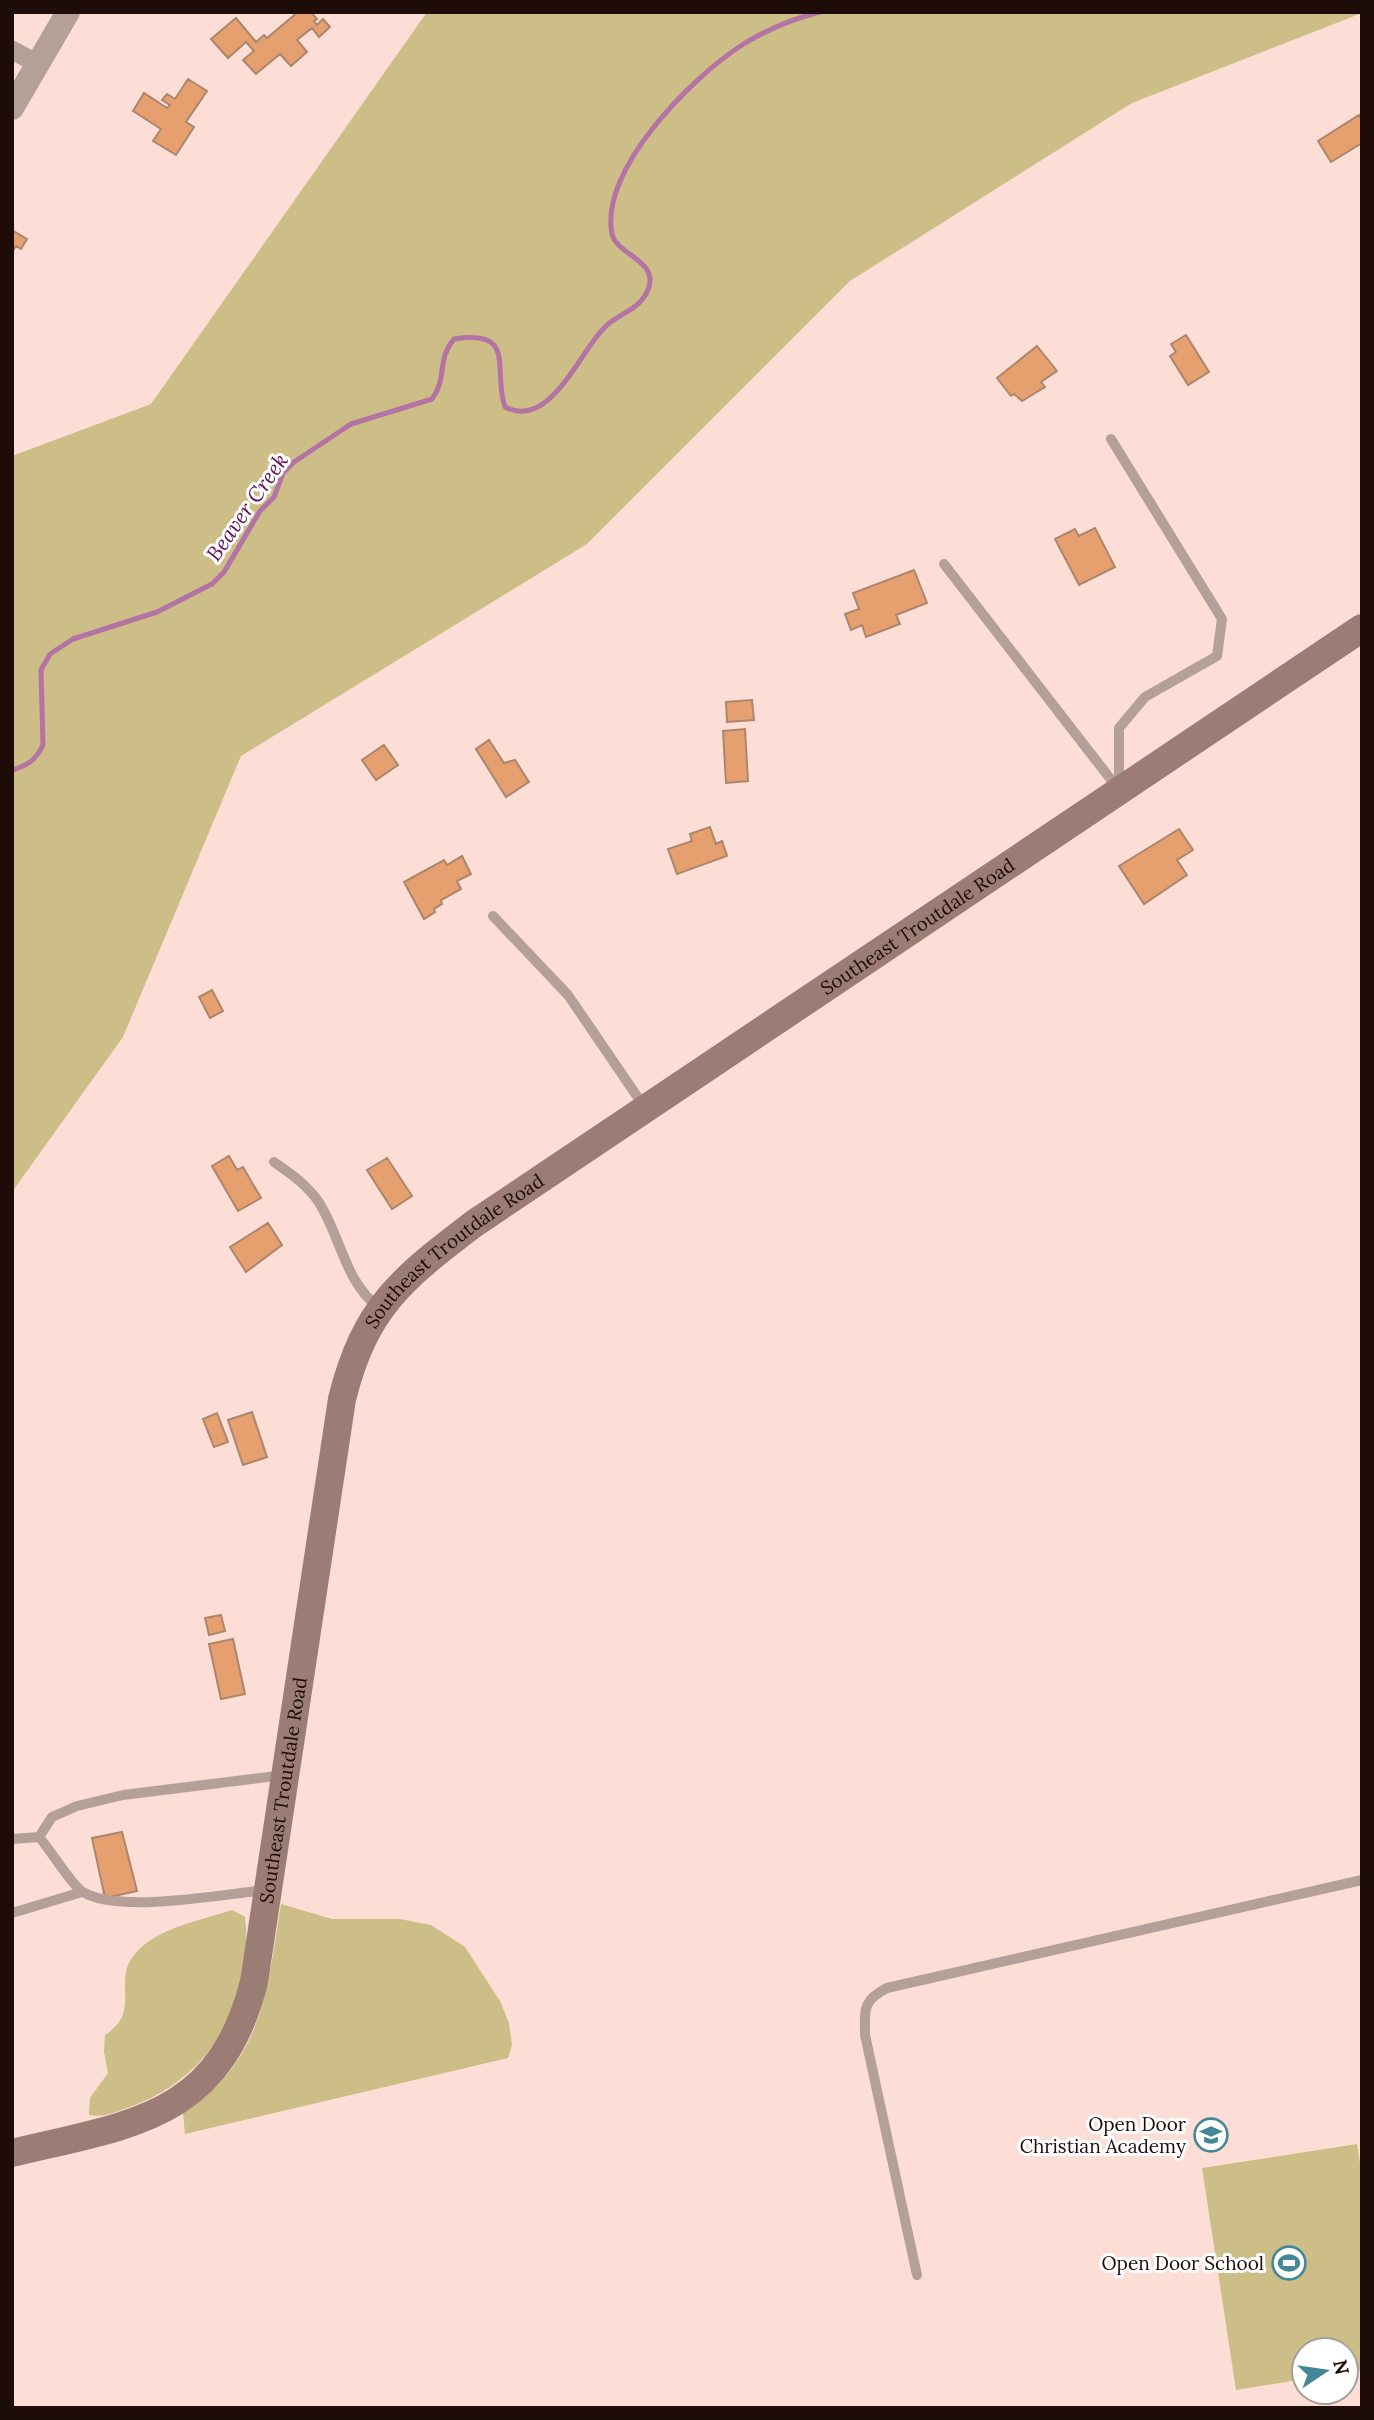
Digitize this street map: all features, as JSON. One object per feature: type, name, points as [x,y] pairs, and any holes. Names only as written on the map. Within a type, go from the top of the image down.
[{"type":"main road","name":"Southeast Troutdale Road","points":[[12,2152],[148,2117],[187,2096],[212,2072],[234,2042],[245,2019],[254,1982],[342,1399],[358,1347],[379,1308],[418,1267],[475,1223],[1362,628]]},
{"type":"street","points":[[12,108],[68,12]]},
{"type":"street","points":[[12,50],[38,64]]},
{"type":"lane","points":[[1111,439],[1222,619],[1217,656],[1145,697],[1119,727],[1119,790]]},
{"type":"lane","points":[[944,564],[1119,790]]},
{"type":"lane","points":[[493,916],[568,995],[646,1109]]},
{"type":"lane","points":[[274,1163],[299,1179],[318,1202],[357,1286],[379,1308]]},
{"type":"lane","points":[[39,1837],[52,1817],[77,1806],[123,1795],[285,1775]]},
{"type":"lane","points":[[12,1839],[39,1837]]},
{"type":"lane","points":[[39,1837],[82,1892]]},
{"type":"lane","points":[[918,2275],[865,2035],[865,2010],[871,1996],[887,1988],[1028,1954],[1362,1880]]},
{"type":"lane","points":[[12,1913],[82,1892],[117,1901],[168,1901],[268,1889]]},
{"type":"shaded area","points":[[427,12],[1362,13],[1132,103],[850,281],[587,544],[241,756],[123,1037],[12,1192],[12,456],[151,404]]},
{"type":"shaded area","points":[[281,1904],[332,1919],[400,1919],[431,1925],[465,1947],[500,2001],[509,2023],[512,2045],[508,2058],[185,2134],[183,2113],[210,2093],[230,2071],[257,2022],[271,1966]]},
{"type":"shaded area","points":[[232,1910],[245,1917],[243,1976],[235,2004],[223,2030],[207,2054],[163,2092],[112,2113],[89,2115],[90,2098],[108,2073],[104,2052],[105,2035],[122,2016],[128,1964],[144,1945],[167,1931]]},
{"type":"shaded area","name":"Open Door School","points":[[1357,2144],[1362,2176],[1362,2370],[1360,2336],[1290,2336],[1290,2381],[1236,2390],[1202,2168]]},
{"type":"building","points":[[298,12],[311,12],[317,19],[314,21],[317,25],[323,19],[330,27],[319,37],[312,28],[297,40],[307,52],[291,66],[280,54],[256,74],[243,60],[254,51],[246,42],[228,58],[211,39],[236,18],[256,42],[264,35],[267,38]]},
{"type":"building","points":[[188,79],[207,91],[186,122],[194,127],[176,155],[153,141],[161,129],[133,111],[144,93],[167,108],[170,105],[162,100],[167,94],[175,99]]},
{"type":"building","points":[[1359,115],[1362,120],[1362,143],[1331,162],[1318,141]]},
{"type":"building","points":[[12,230],[27,239],[21,249],[16,246],[12,252]]},
{"type":"building","points":[[1186,335],[1209,372],[1188,385],[1170,356],[1176,352],[1171,344]]},
{"type":"building","points":[[1037,346],[1057,371],[1041,382],[1045,387],[1022,401],[1014,394],[1011,396],[997,378]]},
{"type":"building","points":[[1095,528],[1115,567],[1079,585],[1055,539],[1075,529],[1079,536]]},
{"type":"building","points":[[914,570],[927,603],[896,615],[900,624],[866,637],[862,625],[851,630],[845,614],[859,609],[853,593]]},
{"type":"building","points":[[752,700],[754,720],[727,722],[726,702]]},
{"type":"building","points":[[745,729],[748,781],[726,783],[723,731]]},
{"type":"building","points":[[489,740],[504,763],[515,760],[529,782],[506,797],[476,749]]},
{"type":"building","points":[[384,745],[398,765],[376,780],[362,760]]},
{"type":"building","points":[[710,827],[716,844],[722,841],[727,856],[677,874],[668,849],[692,841],[690,834]]},
{"type":"building","points":[[1179,829],[1193,850],[1177,860],[1187,875],[1144,904],[1119,866]]},
{"type":"building","points":[[462,856],[471,874],[457,881],[461,889],[441,900],[442,904],[434,909],[435,912],[424,919],[404,882],[444,860],[447,865]]},
{"type":"building","points":[[212,990],[223,1011],[210,1018],[199,997]]},
{"type":"building","points":[[229,1156],[237,1170],[243,1167],[261,1198],[238,1211],[212,1166]]},
{"type":"building","points":[[387,1158],[412,1196],[392,1209],[367,1170]]},
{"type":"building","points":[[268,1223],[282,1245],[246,1272],[230,1247]]},
{"type":"building","points":[[252,1412],[267,1457],[243,1465],[228,1420]]},
{"type":"building","points":[[217,1413],[228,1442],[214,1447],[203,1419]]},
{"type":"building","points":[[221,1615],[225,1631],[209,1635],[205,1618]]},
{"type":"building","points":[[233,1639],[245,1694],[221,1699],[209,1644]]},
{"type":"building","points":[[122,1832],[137,1891],[105,1898],[92,1838]]},
{"type":"waterway","name":"Beaver Creek","points":[[12,770],[31,762],[43,745],[41,670],[50,654],[73,639],[157,612],[212,584],[224,572],[260,511],[274,497],[283,473],[294,462],[351,424],[432,399],[440,383],[445,355],[454,339],[487,340],[495,346],[499,355],[505,407],[521,411],[536,408],[550,399],[604,328],[641,301],[649,287],[647,270],[615,241],[612,234],[612,209],[620,182],[653,127],[699,79],[742,45],[770,30],[820,12]]},
{"type":"place","name":"Open Door Christian Academy","points":[[1211,2135]]},
{"type":"place","name":"Open Door School","points":[[1289,2263]]}]
